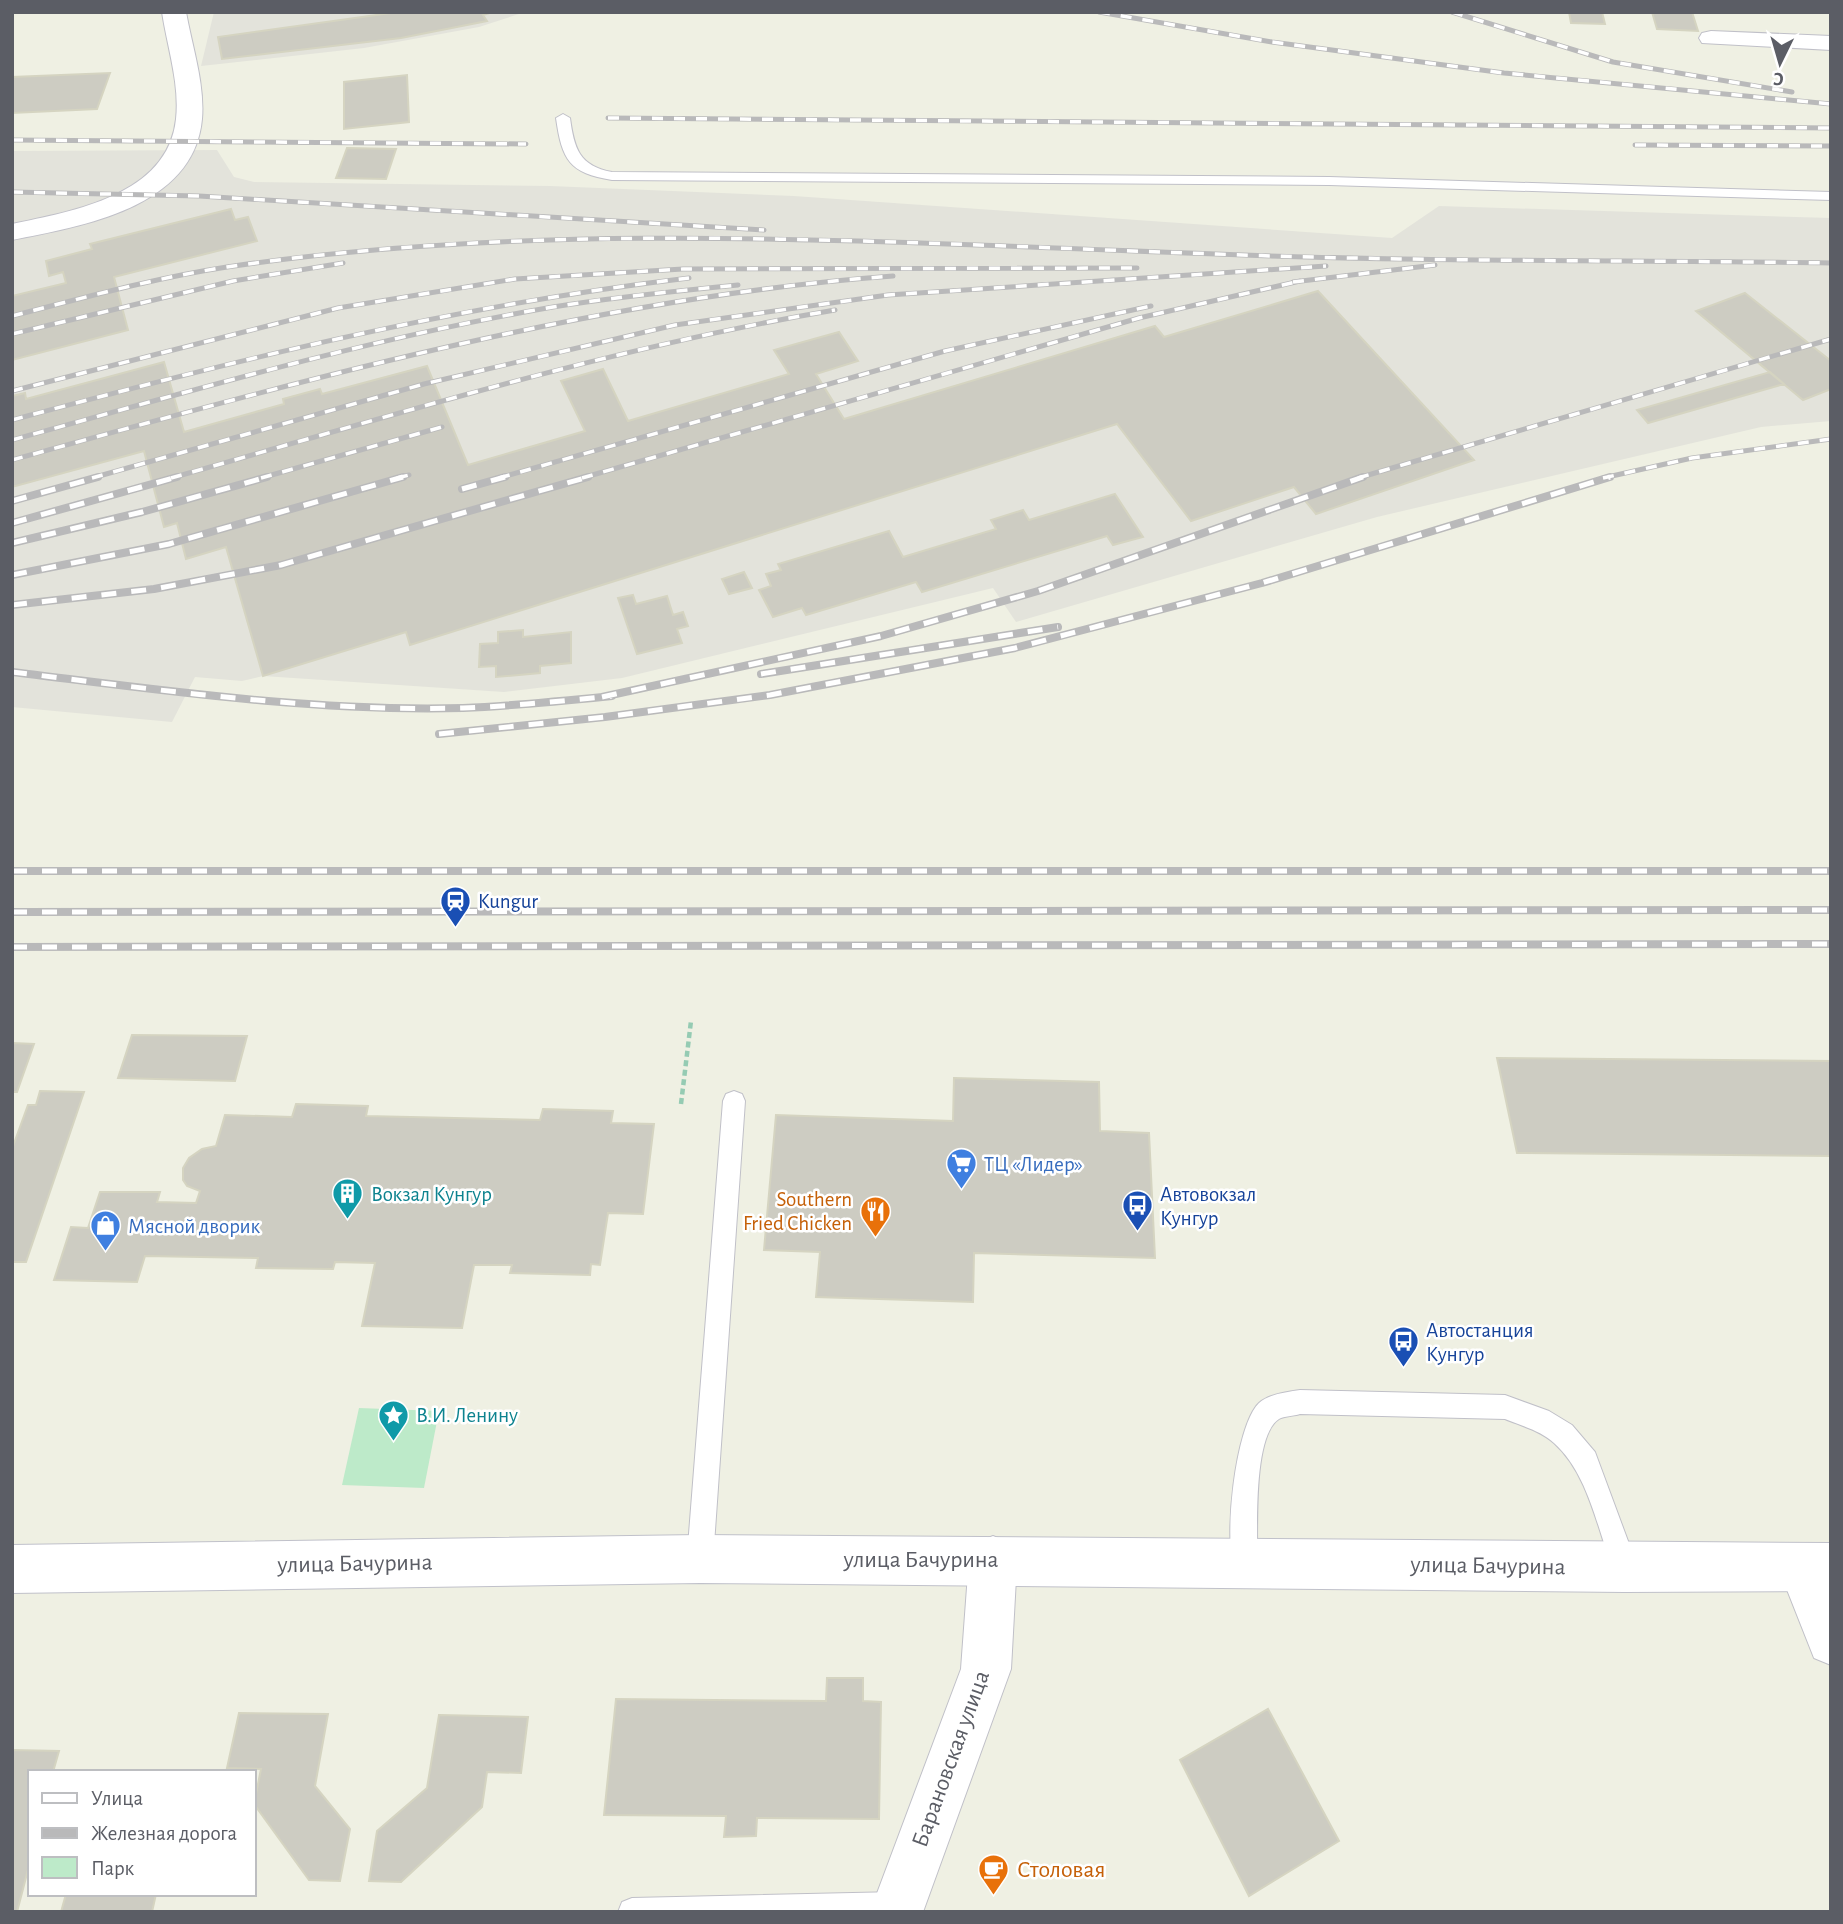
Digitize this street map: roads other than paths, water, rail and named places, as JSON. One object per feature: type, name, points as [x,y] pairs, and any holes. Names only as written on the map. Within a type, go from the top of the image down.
[{"type":"street","points":[[12,232],[67,221],[116,206],[137,194],[171,164],[185,140],[189,120],[174,12]]},
{"type":"street","points":[[1711,38],[1831,43]]},
{"type":"street","name":"улица Бачурина","points":[[12,1569],[700,1559],[1244,1562],[1625,1569],[1816,1567]]},
{"type":"street","name":"Барановская улица","points":[[897,1909],[986,1669],[993,1560]]},
{"type":"street","points":[[1816,1567],[1831,1641]]},
{"type":"lane","points":[[563,118],[571,158],[579,168],[612,176],[1315,181],[1831,196]]},
{"type":"lane","points":[[700,1559],[734,1101]]},
{"type":"lane","points":[[1244,1562],[1249,1465],[1255,1434],[1269,1412],[1300,1402],[1505,1407],[1540,1420],[1563,1434],[1586,1461],[1625,1569]]},
{"type":"lane","points":[[632,1912],[897,1909]]},
{"type":"railway","points":[[1099,12],[1272,42],[1504,73],[1831,104]]},
{"type":"railway","points":[[1452,12],[1613,62],[1792,92]]},
{"type":"railway","points":[[608,118],[1831,128]]},
{"type":"railway","points":[[12,140],[526,144]]},
{"type":"railway","points":[[1635,145],[1831,146]]},
{"type":"railway","points":[[12,192],[199,196],[764,230]]},
{"type":"railway","points":[[12,316],[146,283],[227,267],[349,252],[472,243],[596,239],[845,241],[1370,258],[1831,263]]},
{"type":"railway","points":[[12,334],[233,281],[343,263]]},
{"type":"railway","points":[[1299,281],[1435,265]]},
{"type":"railway","points":[[92,478],[424,384],[675,325],[888,295],[1326,266]]},
{"type":"railway","points":[[12,391],[338,308],[515,279],[683,269],[1137,268]]},
{"type":"railway","points":[[12,460],[338,373],[560,323],[782,287],[893,276]]},
{"type":"railway","points":[[12,420],[180,376],[432,319],[603,289],[689,278]]},
{"type":"railway","points":[[582,478],[1139,318],[1299,281]]},
{"type":"railway","points":[[1293,282],[1299,281]]},
{"type":"railway","points":[[12,440],[281,367],[416,334],[576,303],[738,285]]},
{"type":"railway","points":[[499,478],[945,351],[1151,306]]},
{"type":"railway","points":[[171,478],[501,385],[667,344],[835,310]]},
{"type":"railway","points":[[1358,478],[1831,339]]},
{"type":"railway","points":[[261,478],[442,427]]},
{"type":"railway","points":[[1603,478],[1692,458],[1831,439]]},
{"type":"railway","points":[[397,478],[409,475]]},
{"type":"railway","points":[[12,501],[98,477]]},
{"type":"railway","points":[[12,523],[177,477]]},
{"type":"railway","points":[[12,543],[142,512],[267,477]]},
{"type":"railway","points":[[12,575],[169,544],[403,477]]},
{"type":"railway","points":[[462,489],[505,477]]},
{"type":"railway","points":[[12,605],[154,589],[281,565],[588,477]]},
{"type":"railway","points":[[602,697],[881,636],[1038,591],[1363,477]]},
{"type":"railway","points":[[439,734],[605,717],[770,695],[1015,648],[1262,583],[1610,477]]},
{"type":"railway","points":[[761,674],[1058,627]]},
{"type":"railway","points":[[12,672],[237,698],[350,707],[463,708],[602,697]]},
{"type":"railway","points":[[602,697],[612,696]]},
{"type":"railway","points":[[12,871],[1831,871]]},
{"type":"railway","points":[[12,912],[1831,910]]},
{"type":"railway","points":[[12,947],[1831,944]]},
{"type":"place","name":"Kungur","points":[[455,928]]},
{"type":"place","name":"ТЦ «Лидер»","points":[[961,1191]]},
{"type":"place","name":"Вокзал Кунгур","points":[[348,1221]]},
{"type":"place","name":"Автовокзал Кунгур","points":[[1137,1233]]},
{"type":"place","name":"Southern Fried Chicken","points":[[875,1238]]},
{"type":"place","name":"Мясной дворик","points":[[105,1253]]},
{"type":"place","name":"Автостанция Кунгур","points":[[1403,1369]]},
{"type":"place","name":"В.И. Ленину","points":[[393,1442]]},
{"type":"place","name":"Столовая","points":[[994,1897]]}]
